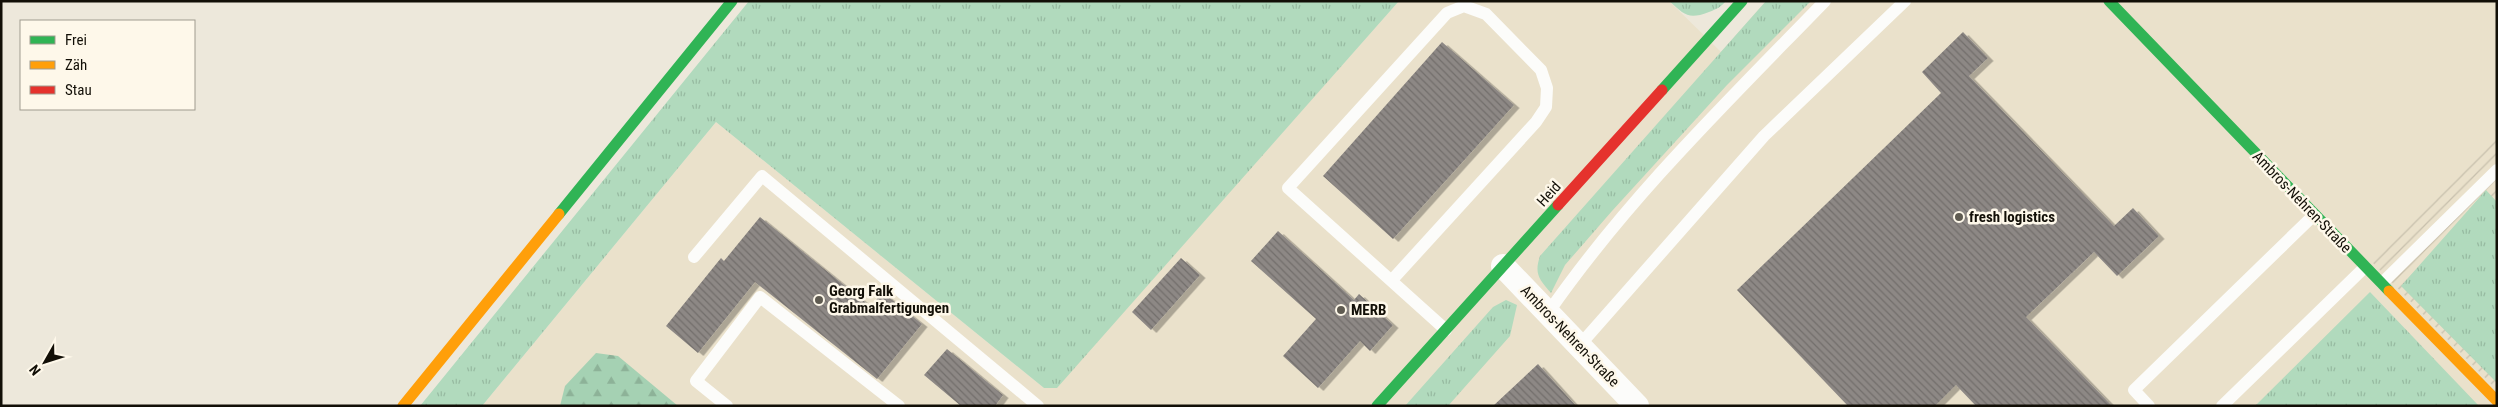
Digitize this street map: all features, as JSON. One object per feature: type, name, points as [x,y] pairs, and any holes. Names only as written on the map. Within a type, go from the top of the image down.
[{"type":"street","points":[[403,406],[732,1]]},
{"type":"street","name":"Heid","points":[[1377,406],[1742,1]]},
{"type":"street","name":"Ambros-Nehren-Straße","points":[[2109,1],[2314,215],[2497,401]]},
{"type":"street","name":"Ambros-Nehren-Straße","points":[[1503,266],[1637,406]]},
{"type":"lane","points":[[1548,313],[1581,264],[1633,203],[1825,1]]},
{"type":"lane","points":[[1579,346],[1764,136],[1905,1]]},
{"type":"lane","points":[[1392,280],[1536,122],[1546,107],[1547,88],[1541,70],[1486,14],[1464,6],[1448,13],[1288,188],[1446,330]]},
{"type":"lane","points":[[2382,284],[2497,170]]},
{"type":"lane","points":[[694,257],[762,176],[1038,406]]},
{"type":"lane","points":[[2149,406],[2134,390],[2314,215]]},
{"type":"lane","points":[[2222,406],[2365,267]]},
{"type":"lane","points":[[727,406],[696,381],[760,297],[898,406]]},
{"type":"shaded area","points":[[1399,1],[1669,1],[1721,52],[1766,1],[2497,1],[2497,406],[482,406],[716,122],[1044,388],[1056,388]]},
{"type":"shaded area","points":[[2497,138],[2497,390],[2372,262]]},
{"type":"green space","points":[[749,1],[1399,1],[1057,388],[1044,388],[716,122],[482,406],[420,406]]},
{"type":"green space","points":[[1669,1],[1726,1],[1714,10],[1691,16],[1683,13]]},
{"type":"green space","points":[[1766,1],[1811,1],[1727,85],[1612,211],[1565,265],[1551,293],[1539,276],[1538,262],[1540,256]]},
{"type":"green space","points":[[2486,190],[2497,202],[2497,383],[2401,286]]},
{"type":"green space","points":[[2370,292],[2479,406],[2255,406]]},
{"type":"green space","points":[[1506,300],[1517,305],[1510,336],[1448,406],[1405,406],[1493,307]]},
{"type":"green space","points":[[596,353],[618,356],[678,406],[560,406],[565,386]]},
{"type":"building","name":"fresh logistics","points":[[1963,32],[1988,58],[1969,76],[2114,226],[2133,208],[2159,236],[2117,276],[2094,252],[2026,317],[2112,406],[1976,406],[1956,385],[1935,406],[1848,406],[1737,290],[1941,93],[1922,72]]},
{"type":"building","points":[[1442,42],[1514,105],[1393,239],[1323,176]]},
{"type":"building","name":"Georg Falk Grabmalfertigungen","points":[[760,217],[871,307],[882,292],[922,324],[877,379],[755,282],[698,353],[666,326],[721,258],[724,261]]},
{"type":"building","name":"MERB","points":[[1278,231],[1354,300],[1359,294],[1393,325],[1370,351],[1360,341],[1318,388],[1283,356],[1316,319],[1251,261]]},
{"type":"building","points":[[1181,258],[1200,275],[1151,330],[1132,312]]},
{"type":"building","points":[[947,349],[1003,395],[995,406],[961,406],[924,375]]},
{"type":"building","points":[[1538,364],[1576,406],[1493,406]]},
{"type":"traffic: fast","points":[[559,214],[732,1]]},
{"type":"traffic: fast","points":[[1662,90],[1742,1]]},
{"type":"traffic: fast","points":[[2109,1],[2389,291]]},
{"type":"traffic: fast","points":[[1377,406],[1558,205]]},
{"type":"traffic: slow","points":[[403,406],[559,214]]},
{"type":"traffic: slow","points":[[2389,291],[2497,401]]},
{"type":"traffic: jam","points":[[1558,205],[1662,90]]},
{"type":"place","name":"fresh logistics","points":[[1959,217]]},
{"type":"place","name":"Georg Falk Grabmalfertigungen","points":[[819,300]]},
{"type":"place","name":"MERB","points":[[1341,310]]}]
